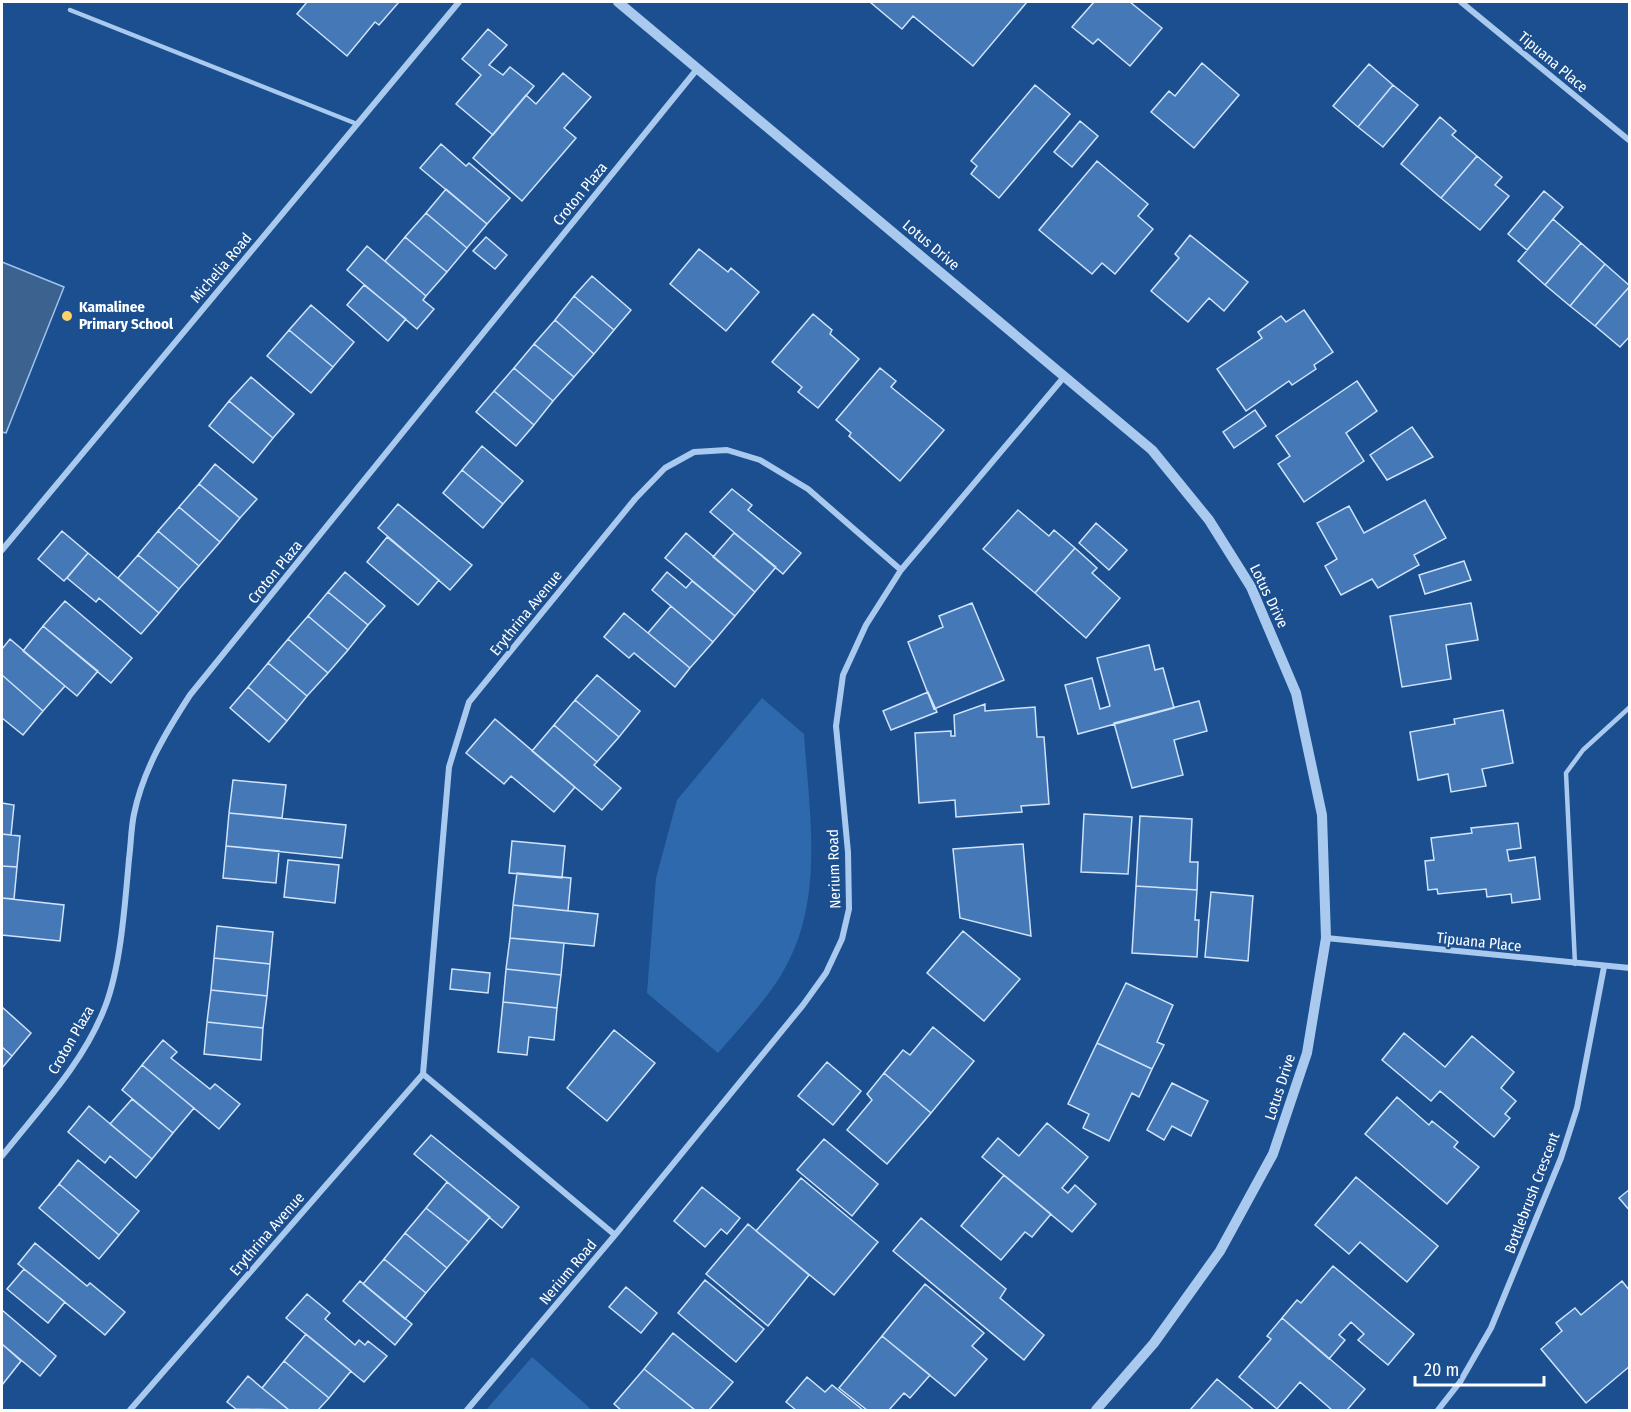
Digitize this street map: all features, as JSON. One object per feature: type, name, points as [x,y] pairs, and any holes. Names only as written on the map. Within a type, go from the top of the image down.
[{"type":"street","name":"Michelia Road","points":[[2,550],[459,2]]},
{"type":"street","name":"Lotus Drive","points":[[618,2],[1152,450],[1209,519],[1251,588],[1296,693],[1322,815],[1326,938],[1307,1053],[1273,1154],[1220,1251],[1154,1343],[1096,1410]]},
{"type":"street","name":"Tipuana Place","points":[[1461,2],[1629,141]]},
{"type":"street","name":"Croton Plaza","points":[[2,1156],[70,1071],[105,1006],[114,971],[124,911],[134,814],[150,765],[164,735],[190,695],[698,68]]},
{"type":"street","name":"Nerium Road","points":[[467,1410],[615,1235],[803,1005],[826,973],[842,939],[849,909],[848,852],[836,726],[843,675],[866,624],[901,570],[1064,377]]},
{"type":"street","name":"Erythrina Avenue","points":[[130,1410],[423,1074],[449,767],[469,702],[634,500],[664,468],[694,453],[727,450],[760,460],[808,489],[901,570]]},
{"type":"street","name":"Tipuana Place","points":[[1326,938],[1629,968]]},
{"type":"street","name":"Bottlebrush Crescent","points":[[1438,1410],[1460,1383],[1491,1328],[1561,1158],[1577,1108],[1604,967]]},
{"type":"street","points":[[423,1074],[615,1235]]},
{"type":"lane","points":[[70,10],[357,124]]},
{"type":"lane","points":[[1575,964],[1566,773],[1583,750],[1629,708]]},
{"type":"shaded area","points":[[2,262],[64,287],[6,433],[2,432]]},
{"type":"shaded area","points":[[762,698],[804,734],[811,826],[809,887],[804,918],[795,947],[781,975],[718,1053],[647,993],[656,878],[677,800]]},
{"type":"shaded area","points":[[532,1357],[592,1410],[486,1410]]},
{"type":"building","points":[[307,2],[399,2],[379,25],[375,22],[347,56],[297,14]]},
{"type":"building","points":[[870,2],[1027,2],[973,66],[913,16],[902,29]]},
{"type":"building","points":[[1094,2],[1130,2],[1162,28],[1130,66],[1098,39],[1093,44],[1072,27]]},
{"type":"building","points":[[488,29],[507,45],[489,65],[503,75],[510,67],[534,86],[493,135],[456,104],[481,75],[462,59]]},
{"type":"building","points":[[1202,63],[1239,95],[1194,148],[1151,112],[1169,91],[1175,96]]},
{"type":"building","points":[[1369,64],[1393,85],[1358,127],[1333,106]]},
{"type":"building","points":[[563,73],[591,97],[564,128],[576,138],[522,201],[473,158],[526,95],[536,104]]},
{"type":"building","points":[[1035,85],[1070,114],[999,198],[971,174],[977,166],[971,161]]},
{"type":"building","points":[[1393,85],[1418,105],[1383,147],[1358,127]]},
{"type":"building","points":[[1440,117],[1456,131],[1452,135],[1477,156],[1441,198],[1401,164]]},
{"type":"building","points":[[1080,121],[1098,136],[1072,167],[1054,152]]},
{"type":"building","points":[[441,144],[466,166],[469,163],[510,198],[487,224],[420,168]]},
{"type":"building","points":[[1477,156],[1502,177],[1495,185],[1509,196],[1480,230],[1441,198]]},
{"type":"building","points":[[1097,161],[1148,204],[1138,216],[1153,229],[1115,274],[1102,263],[1092,274],[1039,230]]},
{"type":"building","points":[[446,189],[487,224],[467,248],[426,213]]},
{"type":"building","points":[[1544,191],[1563,207],[1527,250],[1508,234]]},
{"type":"building","points":[[426,213],[467,248],[447,272],[405,237]]},
{"type":"building","points":[[1553,219],[1581,243],[1545,285],[1518,261]]},
{"type":"building","points":[[1190,235],[1248,282],[1224,311],[1209,298],[1188,322],[1151,291],[1179,258],[1175,254]]},
{"type":"building","points":[[405,237],[447,272],[426,296],[385,261]]},
{"type":"building","points":[[486,237],[507,255],[495,269],[473,251]]},
{"type":"building","points":[[1581,243],[1605,264],[1570,306],[1545,285]]},
{"type":"building","points":[[367,246],[426,296],[423,300],[434,309],[417,329],[347,270]]},
{"type":"building","points":[[699,249],[728,272],[731,268],[759,292],[726,331],[670,284]]},
{"type":"building","points":[[1605,264],[1630,286],[1595,326],[1570,306]]},
{"type":"building","points":[[592,276],[631,310],[614,330],[574,296]]},
{"type":"building","points":[[364,285],[406,319],[388,341],[347,305]]},
{"type":"building","points":[[1630,286],[1630,336],[1620,347],[1595,326]]},
{"type":"building","points":[[574,296],[614,330],[594,354],[555,320]]},
{"type":"building","points":[[311,305],[354,342],[333,367],[289,330]]},
{"type":"building","points":[[1304,310],[1333,352],[1314,365],[1316,369],[1292,385],[1289,381],[1246,411],[1217,369],[1262,338],[1258,332],[1281,316],[1286,322]]},
{"type":"building","points":[[813,314],[832,330],[830,334],[859,359],[818,408],[798,392],[802,387],[772,362]]},
{"type":"building","points":[[555,320],[594,354],[574,377],[534,344]]},
{"type":"building","points":[[289,330],[333,367],[311,393],[267,356]]},
{"type":"building","points":[[534,344],[574,377],[553,401],[514,368]]},
{"type":"building","points":[[514,368],[553,401],[534,425],[494,391]]},
{"type":"building","points":[[880,368],[896,381],[891,387],[944,430],[900,481],[849,436],[851,433],[836,420]]},
{"type":"building","points":[[251,377],[294,414],[273,438],[229,401]]},
{"type":"building","points":[[1357,381],[1377,411],[1346,433],[1364,461],[1304,502],[1278,464],[1290,456],[1276,436]]},
{"type":"building","points":[[494,391],[534,425],[516,446],[476,412]]},
{"type":"building","points":[[229,401],[273,438],[253,463],[209,426]]},
{"type":"building","points":[[1255,410],[1266,426],[1234,448],[1223,432]]},
{"type":"building","points":[[1412,427],[1433,457],[1387,480],[1370,455]]},
{"type":"building","points":[[482,446],[523,481],[503,504],[462,470]]},
{"type":"building","points":[[215,464],[257,499],[240,518],[199,484]]},
{"type":"building","points":[[462,470],[503,504],[483,528],[443,493]]},
{"type":"building","points":[[199,484],[240,518],[220,542],[179,507]]},
{"type":"building","points":[[732,489],[752,505],[748,510],[801,553],[783,574],[710,512]]},
{"type":"building","points":[[1425,500],[1446,538],[1414,555],[1419,565],[1378,588],[1372,579],[1341,595],[1325,566],[1337,559],[1317,523],[1349,506],[1364,533]]},
{"type":"building","points":[[398,504],[472,565],[450,590],[378,528]]},
{"type":"building","points":[[179,507],[220,542],[199,566],[158,531]]},
{"type":"building","points":[[1018,510],[1049,536],[1054,530],[1075,548],[1035,593],[983,549]]},
{"type":"building","points":[[1096,523],[1127,550],[1109,570],[1079,543]]},
{"type":"building","points":[[62,531],[88,553],[64,581],[38,559]]},
{"type":"building","points":[[158,531],[199,566],[179,589],[138,555]]},
{"type":"building","points":[[686,533],[755,592],[735,616],[665,558]]},
{"type":"building","points":[[734,533],[776,567],[755,592],[713,557]]},
{"type":"building","points":[[387,537],[439,580],[418,605],[367,562]]},
{"type":"building","points":[[1075,548],[1097,568],[1092,573],[1120,598],[1086,638],[1035,593]]},
{"type":"building","points":[[88,553],[159,613],[141,634],[99,598],[96,602],[67,578]]},
{"type":"building","points":[[138,555],[179,589],[159,613],[118,578]]},
{"type":"building","points":[[1464,561],[1471,580],[1425,594],[1419,575]]},
{"type":"building","points":[[345,572],[385,606],[368,625],[328,592]]},
{"type":"building","points":[[667,572],[686,588],[692,581],[735,616],[713,642],[652,590]]},
{"type":"building","points":[[328,592],[368,625],[348,650],[308,616]]},
{"type":"building","points":[[65,601],[132,658],[111,683],[43,626]]},
{"type":"building","points":[[972,603],[1004,680],[934,709],[908,642],[943,627],[939,616]]},
{"type":"building","points":[[1471,603],[1478,640],[1446,645],[1451,679],[1402,687],[1390,616]]},
{"type":"building","points":[[671,606],[713,642],[690,668],[648,633]]},
{"type":"building","points":[[624,613],[690,668],[675,687],[634,653],[629,658],[604,637]]},
{"type":"building","points":[[308,616],[348,650],[328,673],[288,639]]},
{"type":"building","points":[[43,626],[98,671],[77,696],[23,651]]},
{"type":"building","points":[[10,639],[65,686],[43,711],[2,675],[2,649]]},
{"type":"building","points":[[288,639],[328,673],[307,696],[268,663]]},
{"type":"building","points":[[1149,645],[1155,670],[1163,668],[1174,708],[1078,734],[1065,685],[1092,678],[1100,709],[1110,706],[1097,658]]},
{"type":"building","points":[[268,663],[307,696],[287,721],[248,687]]},
{"type":"building","points":[[2,675],[43,711],[23,735],[2,718]]},
{"type":"building","points":[[597,675],[640,711],[619,737],[575,700]]},
{"type":"building","points":[[248,687],[287,721],[269,742],[230,708]]},
{"type":"building","points":[[928,692],[937,712],[891,730],[883,711]]},
{"type":"building","points":[[575,700],[619,737],[597,762],[554,725]]},
{"type":"building","points":[[1199,701],[1207,731],[1174,740],[1183,775],[1132,788],[1114,723]]},
{"type":"building","points":[[985,704],[985,711],[1035,707],[1037,737],[1044,737],[1049,804],[1021,806],[1022,812],[956,817],[955,800],[919,803],[915,733],[951,731],[951,736],[955,736],[954,715]]},
{"type":"building","points":[[1503,710],[1513,763],[1482,769],[1486,786],[1451,792],[1448,774],[1418,780],[1410,732],[1455,724],[1454,719]]},
{"type":"building","points":[[495,719],[575,787],[554,812],[511,776],[504,784],[466,753]]},
{"type":"building","points":[[554,725],[597,762],[594,765],[621,788],[602,810],[532,751]]},
{"type":"building","points":[[233,780],[286,785],[282,818],[229,813]]},
{"type":"building","points":[[2,803],[14,805],[11,835],[2,834]]},
{"type":"building","points":[[229,813],[346,825],[342,858],[226,846]]},
{"type":"building","points":[[1084,814],[1132,817],[1128,874],[1081,872]]},
{"type":"building","points":[[1140,816],[1192,819],[1190,862],[1198,862],[1197,890],[1136,886]]},
{"type":"building","points":[[1518,823],[1521,848],[1507,850],[1509,861],[1535,857],[1540,899],[1512,903],[1511,894],[1487,897],[1486,889],[1438,894],[1437,889],[1428,890],[1425,861],[1434,860],[1431,838],[1472,833],[1471,828]]},
{"type":"building","points":[[2,834],[20,836],[17,867],[2,866]]},
{"type":"building","points":[[512,841],[565,846],[562,878],[509,873]]},
{"type":"building","points":[[1023,844],[1031,936],[960,918],[953,849]]},
{"type":"building","points":[[226,846],[279,851],[276,883],[223,878]]},
{"type":"building","points":[[288,860],[339,865],[335,903],[284,897]]},
{"type":"building","points":[[2,866],[17,867],[14,899],[2,898]]},
{"type":"building","points":[[517,873],[571,878],[568,911],[513,905]]},
{"type":"building","points":[[1136,886],[1197,890],[1195,920],[1199,920],[1197,957],[1132,953]]},
{"type":"building","points":[[1211,892],[1253,896],[1248,961],[1205,957]]},
{"type":"building","points":[[2,898],[64,905],[60,941],[2,935]]},
{"type":"building","points":[[513,905],[598,914],[594,946],[510,938]]},
{"type":"building","points":[[217,926],[273,932],[270,964],[214,958]]},
{"type":"building","points":[[963,931],[1020,979],[984,1021],[927,973]]},
{"type":"building","points":[[510,938],[564,943],[561,975],[506,969]]},
{"type":"building","points":[[214,958],[270,964],[267,996],[211,990]]},
{"type":"building","points":[[452,969],[490,973],[488,993],[450,989]]},
{"type":"building","points":[[506,969],[561,975],[557,1008],[503,1002]]},
{"type":"building","points":[[1126,983],[1173,1005],[1157,1042],[1164,1045],[1152,1069],[1097,1043]]},
{"type":"building","points":[[211,990],[267,996],[263,1028],[207,1022]]},
{"type":"building","points":[[503,1002],[557,1008],[554,1040],[529,1037],[527,1055],[498,1052]]},
{"type":"building","points":[[2,1007],[31,1033],[12,1056],[2,1047]]},
{"type":"building","points":[[207,1022],[263,1028],[261,1060],[204,1054]]},
{"type":"building","points":[[933,1027],[974,1061],[931,1113],[884,1073],[903,1050],[910,1055]]},
{"type":"building","points":[[614,1030],[655,1063],[607,1121],[567,1088]]},
{"type":"building","points":[[1404,1033],[1445,1067],[1472,1036],[1514,1072],[1501,1088],[1516,1101],[1505,1114],[1510,1118],[1494,1137],[1440,1091],[1431,1101],[1382,1060]]},
{"type":"building","points":[[163,1040],[177,1052],[171,1058],[210,1089],[215,1084],[240,1104],[219,1129],[142,1065]]},
{"type":"building","points":[[1097,1043],[1152,1069],[1139,1097],[1132,1093],[1109,1141],[1083,1128],[1089,1114],[1068,1104]]},
{"type":"building","points":[[2,1047],[12,1056],[2,1068]]},
{"type":"building","points":[[827,1062],[861,1091],[833,1125],[798,1096]]},
{"type":"building","points":[[142,1065],[194,1108],[173,1133],[122,1090]]},
{"type":"building","points":[[884,1073],[931,1113],[887,1164],[847,1130],[872,1100],[867,1094]]},
{"type":"building","points":[[1172,1083],[1208,1101],[1191,1136],[1172,1126],[1164,1140],[1147,1130]]},
{"type":"building","points":[[1397,1097],[1429,1125],[1432,1121],[1458,1142],[1454,1147],[1479,1167],[1447,1204],[1365,1134]]},
{"type":"building","points":[[132,1099],[173,1133],[152,1159],[110,1124]]},
{"type":"building","points":[[89,1106],[152,1159],[136,1178],[110,1156],[105,1163],[68,1132]]},
{"type":"building","points":[[1047,1123],[1088,1157],[1062,1188],[1068,1193],[1075,1185],[1096,1204],[1072,1232],[982,1157],[998,1138],[1019,1156]]},
{"type":"building","points":[[431,1135],[519,1207],[502,1228],[414,1154]]},
{"type":"building","points":[[824,1139],[878,1184],[852,1216],[797,1170]]},
{"type":"building","points":[[78,1160],[139,1211],[119,1235],[59,1184]]},
{"type":"building","points":[[1004,1175],[1051,1214],[1032,1237],[1025,1232],[1001,1260],[961,1226]]},
{"type":"building","points":[[1356,1177],[1438,1246],[1407,1282],[1360,1242],[1349,1254],[1315,1225]]},
{"type":"building","points":[[801,1178],[878,1242],[834,1295],[756,1231]]},
{"type":"building","points":[[447,1182],[490,1217],[469,1242],[426,1208]]},
{"type":"building","points":[[59,1184],[119,1235],[99,1259],[39,1208]]},
{"type":"building","points":[[702,1187],[740,1218],[727,1234],[721,1229],[705,1247],[674,1221]]},
{"type":"building","points":[[1630,1189],[1630,1211],[1619,1198]]},
{"type":"building","points":[[426,1208],[469,1242],[447,1268],[405,1233]]},
{"type":"building","points":[[921,1218],[1006,1289],[1000,1298],[1044,1335],[1024,1360],[893,1251]]},
{"type":"building","points":[[748,1224],[809,1275],[768,1326],[706,1274]]},
{"type":"building","points":[[405,1233],[447,1268],[426,1293],[384,1259]]},
{"type":"building","points":[[35,1243],[87,1286],[90,1283],[125,1312],[105,1335],[18,1264]]},
{"type":"building","points":[[384,1259],[426,1293],[405,1319],[363,1284]]},
{"type":"building","points":[[1333,1266],[1414,1334],[1388,1365],[1358,1340],[1364,1334],[1351,1322],[1339,1335],[1345,1340],[1329,1359],[1282,1318],[1297,1300],[1301,1303]]},
{"type":"building","points":[[24,1269],[65,1302],[48,1323],[7,1289]]},
{"type":"building","points":[[705,1280],[764,1329],[736,1362],[678,1313]]},
{"type":"building","points":[[360,1281],[412,1324],[395,1345],[343,1301]]},
{"type":"building","points":[[1622,1281],[1630,1291],[1630,1366],[1586,1403],[1541,1349],[1562,1331],[1556,1323],[1575,1308],[1581,1315]]},
{"type":"building","points":[[925,1284],[984,1333],[972,1346],[987,1359],[955,1396],[882,1336]]},
{"type":"building","points":[[626,1287],[657,1313],[641,1333],[609,1307]]},
{"type":"building","points":[[307,1294],[330,1313],[325,1319],[355,1345],[359,1340],[365,1345],[368,1341],[387,1356],[364,1382],[286,1318]]},
{"type":"building","points":[[2,1310],[56,1356],[40,1376],[2,1344]]},
{"type":"building","points":[[1282,1318],[1365,1389],[1347,1410],[1332,1410],[1300,1382],[1277,1409],[1239,1377],[1271,1339],[1267,1336]]},
{"type":"building","points":[[673,1333],[733,1382],[709,1410],[695,1410],[644,1369]]},
{"type":"building","points":[[306,1334],[351,1371],[329,1398],[284,1361]]},
{"type":"building","points":[[882,1336],[930,1375],[910,1398],[904,1393],[889,1410],[867,1410],[839,1388]]},
{"type":"building","points":[[2,1344],[21,1361],[2,1385]]},
{"type":"building","points":[[284,1361],[329,1398],[318,1410],[289,1410],[262,1388]]},
{"type":"building","points":[[644,1369],[695,1410],[621,1410],[614,1404]]},
{"type":"building","points":[[248,1376],[289,1410],[236,1409],[227,1402]]},
{"type":"building","points":[[807,1377],[825,1392],[832,1385],[863,1410],[796,1410],[786,1402]]},
{"type":"building","points":[[1217,1379],[1254,1410],[1190,1410]]},
{"type":"place","name":"Kamalinee Primary School","points":[[67,316]]}]
